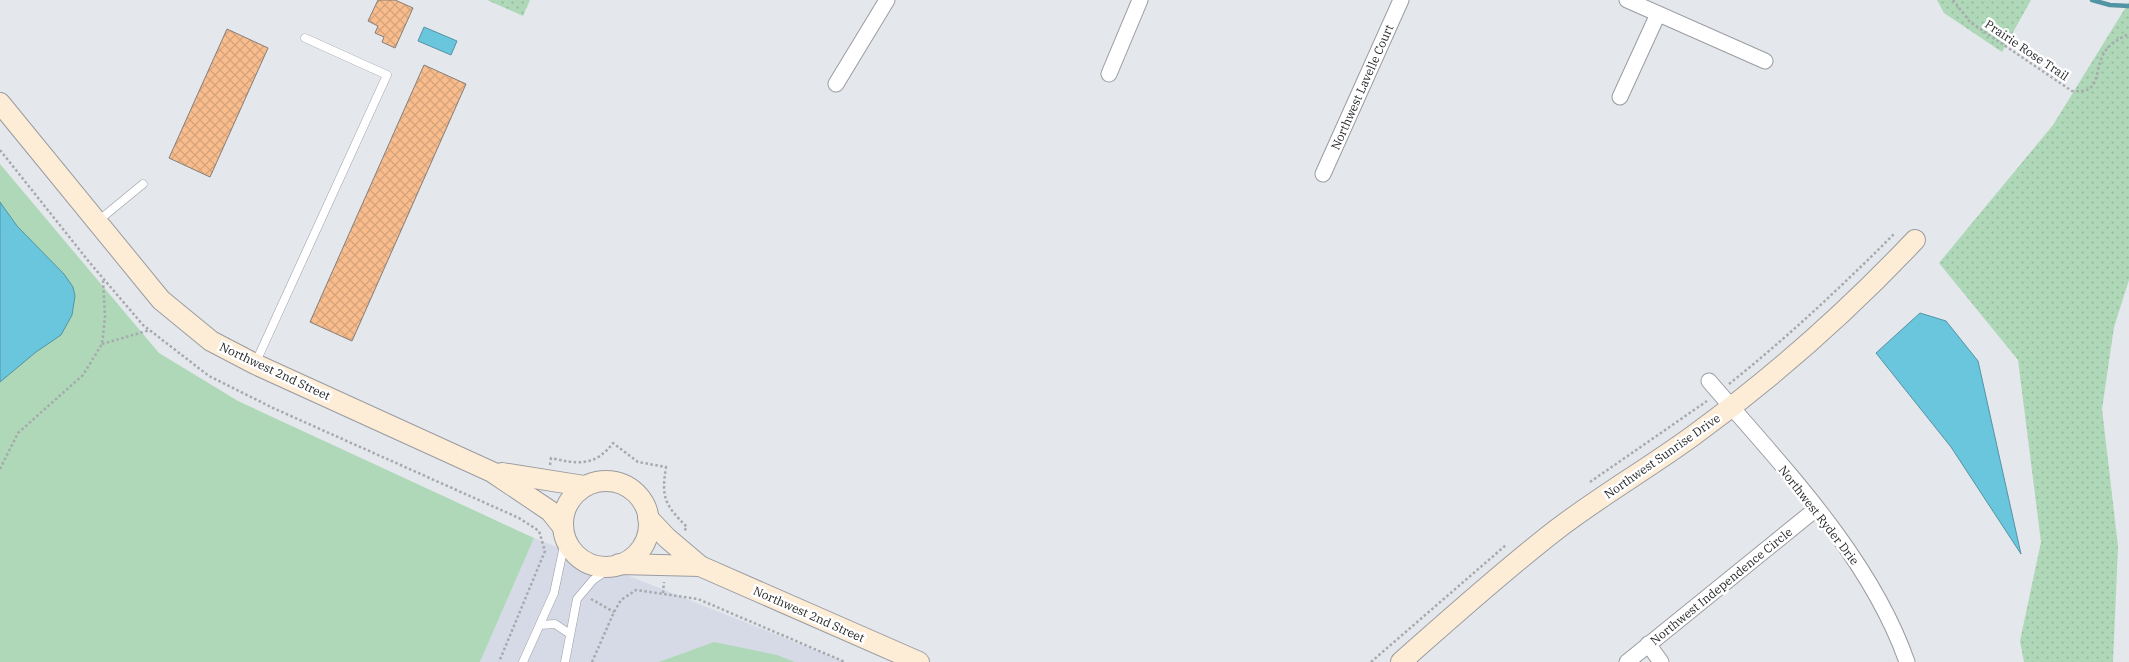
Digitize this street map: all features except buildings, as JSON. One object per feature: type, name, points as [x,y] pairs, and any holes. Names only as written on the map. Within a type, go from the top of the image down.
[{"type":"street","points":[[836,84],[887,0]]},
{"type":"street","points":[[1109,74],[1140,0]]},
{"type":"street","name":"Northwest Lavelle Court","points":[[1323,174],[1401,0]]},
{"type":"street","points":[[1627,0],[1766,61]]},
{"type":"street","points":[[1620,96],[1658,14]]},
{"type":"street","name":"Northwest 2nd Street","points":[[0,103],[161,300],[211,341],[255,364],[492,472],[550,511],[573,553],[585,562],[598,567],[616,565],[700,566]]},
{"type":"street","name":"Northwest Sunrise Drive","points":[[1400,662],[1556,530],[1731,407],[1813,341],[1915,240]]},
{"type":"street","name":"Northwest Ryder Drie","points":[[1713,387],[1816,509],[1864,572],[1893,626],[1907,662]]},
{"type":"street","name":"Northwest 2nd Street","points":[[492,472],[584,486],[606,480],[620,482],[632,489],[642,500],[648,518],[667,538],[700,566],[919,662]]},
{"type":"street","points":[[564,534],[564,512],[570,498],[584,486]]},
{"type":"street","name":"Northwest Independence Circle","points":[[1626,662],[1816,509]]},
{"type":"street","points":[[616,565],[627,562],[642,546],[649,527],[648,518]]},
{"type":"street","points":[[1648,644],[1661,662]]},
{"type":"lane","points":[[255,364],[387,75],[304,38]]},
{"type":"lane","points":[[97,221],[143,184]]},
{"type":"lane","points":[[523,662],[554,593],[564,534]]},
{"type":"lane","points":[[565,662],[577,599],[592,580],[616,565]]},
{"type":"lane","points":[[540,626],[555,624],[570,634]]},
{"type":"path","name":"Prairie Rose Trail","points":[[1953,0],[1970,22],[2072,91],[2082,92],[2092,87],[2098,78],[2102,56],[2115,41],[2129,34]]},
{"type":"path","points":[[1583,487],[1808,317],[1895,233]]},
{"type":"path","points":[[0,469],[18,433],[83,375],[102,344],[105,317],[103,278]]},
{"type":"path","points":[[102,344],[150,330]]},
{"type":"path","points":[[551,458],[572,463],[590,462],[605,453],[613,443],[638,462],[666,467],[664,498],[672,512],[687,527]]},
{"type":"path","points":[[499,662],[545,551],[539,532],[526,523]]},
{"type":"path","points":[[1371,662],[1512,541]]},
{"type":"path","points":[[592,662],[621,600],[636,590],[698,599],[845,662]]},
{"type":"shaded area","points":[[534,538],[845,662],[480,662]]},
{"type":"green space","points":[[487,0],[530,0],[523,16]]},
{"type":"green space","points":[[1937,0],[2031,0],[2002,52],[1944,13]]},
{"type":"green space","points":[[2129,2],[2129,280],[2114,327],[2102,409],[2118,546],[2113,662],[2024,662],[2020,641],[2041,542],[2018,360],[1939,263],[2053,125]]},
{"type":"green space","points":[[0,164],[159,353],[238,401],[534,538],[480,662],[0,662]]},
{"type":"green space","points":[[714,642],[777,655],[795,662],[659,662]]},
{"type":"water","points":[[424,27],[457,41],[451,55],[418,41]]},
{"type":"water","points":[[0,202],[17,226],[64,274],[73,287],[75,296],[72,315],[61,335],[36,352],[0,382]]},
{"type":"water","points":[[1920,313],[1946,321],[1978,361],[2021,554],[1951,447],[1876,353]]},
{"type":"waterway","points":[[2092,0],[2110,5],[2129,6]]}]
